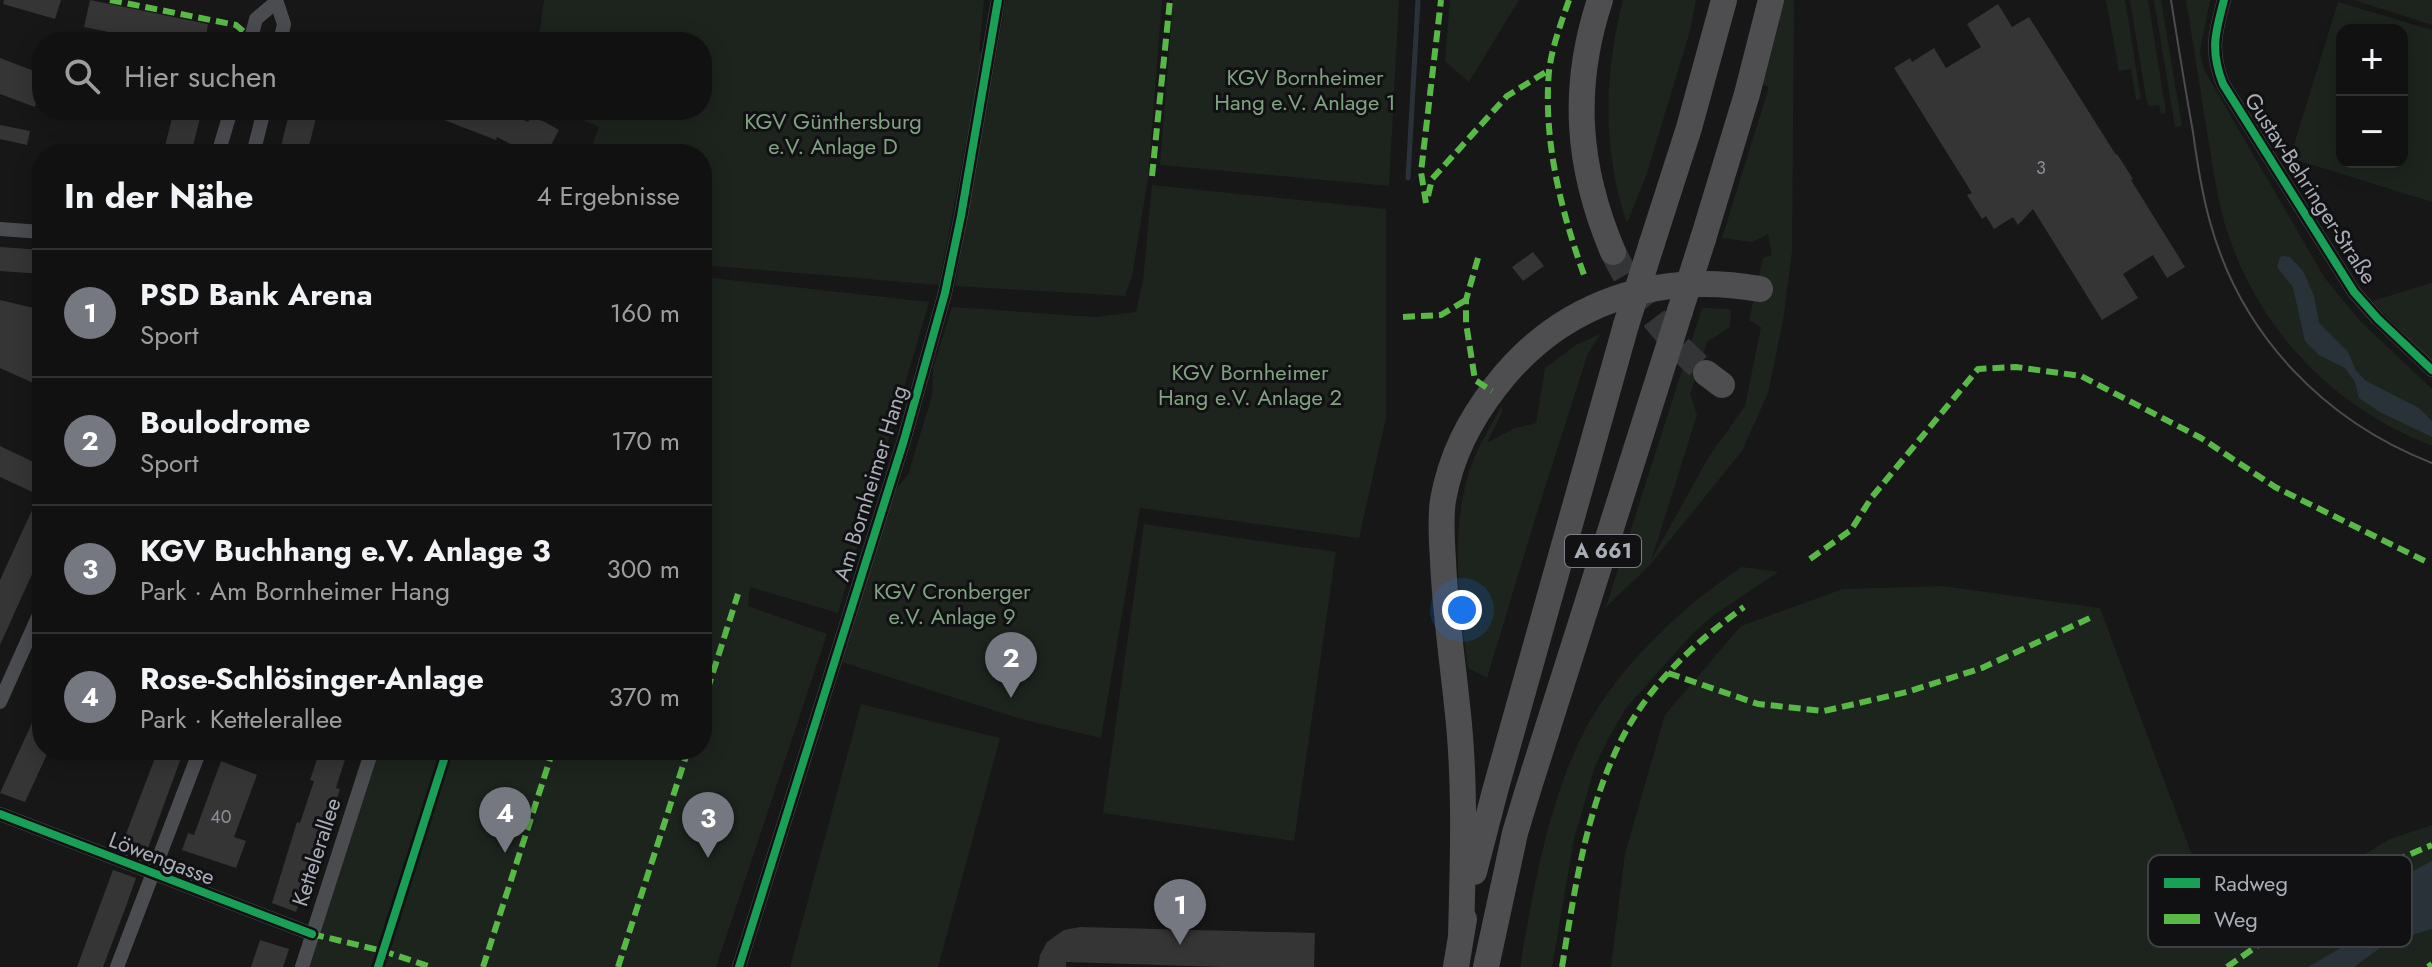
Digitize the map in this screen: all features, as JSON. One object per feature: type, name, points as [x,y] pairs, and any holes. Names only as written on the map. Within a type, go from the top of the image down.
[{"type":"highway","points":[[1600,0],[1588,42],[1582,82],[1582,138],[1592,197],[1613,252]]},
{"type":"highway","name":"A 661","points":[[1456,967],[1473,877],[1495,791],[1626,325],[1689,128],[1724,0]]},
{"type":"highway","name":"A 661","points":[[1486,967],[1528,790],[1703,239],[1747,94],[1771,0]]},
{"type":"highway","points":[[1461,936],[1463,776],[1445,610],[1442,541],[1443,504],[1450,467],[1463,434],[1480,406],[1518,360],[1554,329],[1596,306],[1618,297],[1664,286],[1712,283],[1760,289]]},
{"type":"street","name":"Am Bornheimer Hang","points":[[739,967],[904,440],[945,293],[998,0]]},
{"type":"street","name":"Gustav-Behringer-Straße","points":[[2224,0],[2215,34],[2214,52],[2223,84],[2354,292],[2432,370]]},
{"type":"street","points":[[253,32],[256,19],[275,2],[284,24],[282,32]]},
{"type":"street","points":[[221,144],[228,120]]},
{"type":"street","points":[[256,144],[262,120]]},
{"type":"street","points":[[0,229],[32,231]]},
{"type":"street","points":[[0,702],[32,630]]},
{"type":"street","points":[[117,967],[196,760]]},
{"type":"street","name":"Kettelerallee","points":[[302,967],[369,760]]},
{"type":"street","name":"Löwengasse","points":[[0,814],[312,934]]},
{"type":"green space","name":"KGV Günthersburg e.V. Anlage D","points":[[544,0],[984,0],[979,51],[983,52],[939,285],[712,266],[712,144],[593,144],[599,127],[583,120],[712,120],[712,32],[539,32]]},
{"type":"green space","points":[[1006,0],[1162,0],[1148,178],[1132,276],[1125,296],[955,286]]},
{"type":"green space","name":"KGV Bornheimer Hang e.V. Anlage 1","points":[[1173,0],[1399,0],[1389,186],[1160,165]]},
{"type":"green space","points":[[1450,0],[1519,0],[1469,82],[1445,61]]},
{"type":"green space","points":[[1623,0],[1696,0],[1690,31],[1646,176],[1627,223],[1613,168],[1608,112],[1612,55]]},
{"type":"green space","points":[[1780,0],[1794,0],[1792,251],[1783,321],[1768,393],[1742,451],[1649,566],[1606,607],[1702,308],[1731,309],[1730,327],[1707,342],[1690,394],[1697,415],[1651,561],[1708,458],[1745,406],[1761,327],[1749,320],[1763,258],[1772,255],[1768,234],[1752,242],[1722,238],[1769,87],[1761,84]]},
{"type":"green space","points":[[2106,0],[2125,0],[2141,99],[2136,100],[2131,69],[2119,71]]},
{"type":"green space","points":[[2130,0],[2148,0],[2166,113],[2161,114],[2159,105],[2149,106],[2146,98]]},
{"type":"green space","points":[[2154,0],[2161,0],[2182,126],[2175,127]]},
{"type":"green space","points":[[2186,0],[2210,0],[2200,51],[2203,68],[2324,277],[2361,322],[2432,389],[2432,446],[2364,411],[2334,388],[2281,335],[2260,304],[2242,270],[2221,209]]},
{"type":"green space","points":[[2354,0],[2432,0],[2432,25]]},
{"type":"green space","points":[[2338,2],[2432,30],[2432,202],[2290,158]]},
{"type":"green space","name":"KGV Bornheimer Hang e.V. Anlage 2","points":[[1152,185],[1386,209],[1386,418],[1359,538],[1140,508],[1101,738],[1021,719],[842,662],[893,493],[908,475],[932,396],[933,368],[952,307],[1095,317],[1136,312],[1143,281]]},
{"type":"green space","points":[[712,278],[929,302],[838,613],[750,587],[748,606],[827,634],[716,967],[306,967],[372,760],[712,760]]},
{"type":"green space","points":[[2432,283],[2432,362],[2372,301]]},
{"type":"green space","points":[[1600,334],[1587,356],[1487,678],[1468,668],[1459,593],[1460,516],[1471,466],[1502,405],[1502,412],[1487,443],[1513,429],[1536,423],[1545,368],[1576,345]]},
{"type":"green space","points":[[1144,524],[1336,552],[1294,841],[1103,813]]},
{"type":"green space","points":[[1742,567],[1778,572],[1711,617],[1626,708],[1595,766],[1574,839],[1552,967],[1520,967],[1549,825],[1567,770],[1592,718],[1648,645],[1694,602]]},
{"type":"green space","points":[[1943,586],[2100,608],[2192,855],[2148,855],[2148,947],[2412,947],[2412,855],[2363,855],[2390,839],[2432,825],[2432,967],[1611,967],[1625,854],[1665,715],[1741,626],[1843,589]]},
{"type":"green space","points":[[861,704],[1000,738],[938,967],[790,967]]},
{"type":"shaded area","points":[[2280,257],[2290,257],[2303,271],[2314,296],[2319,323],[2348,352],[2356,371],[2366,381],[2419,408],[2432,421],[2432,437],[2380,412],[2359,398],[2355,382],[2345,368],[2319,355],[2305,341],[2293,287],[2277,267]]},
{"type":"shaded area","points":[[2432,861],[2432,929],[2412,935],[2412,871]]},
{"type":"shaded area","points":[[2342,947],[2381,947],[2354,967],[2308,967]]},
{"type":"building","points":[[4,0],[61,0],[55,19],[3,4]]},
{"type":"building","points":[[90,0],[208,24],[207,32],[109,32],[84,27]]},
{"type":"building","points":[[1998,4],[2012,27],[2029,17],[2133,179],[2185,267],[2167,278],[2153,255],[2123,274],[2138,298],[2102,320],[2033,209],[2018,225],[2013,217],[1994,229],[1986,216],[1982,219],[1967,195],[1972,193],[1894,68],[1910,58],[1912,62],[1934,48],[1946,68],[1981,47],[1967,24]]},
{"type":"building","points":[[0,58],[32,70],[32,106],[0,94]]},
{"type":"building","points":[[172,120],[200,120],[194,144],[166,144]]},
{"type":"building","points":[[288,120],[316,120],[310,144],[282,144]]},
{"type":"building","points":[[444,120],[539,120],[559,130],[551,144],[511,144],[497,137],[496,140]]},
{"type":"building","points":[[0,125],[30,131],[27,145],[0,139]]},
{"type":"building","points":[[0,247],[32,249],[32,273],[0,271]]},
{"type":"building","points":[[1533,252],[1544,266],[1523,281],[1512,267]]},
{"type":"building","points":[[0,300],[32,308],[32,382],[0,368]]},
{"type":"building","points":[[0,446],[32,461],[32,492],[0,477]]},
{"type":"building","points":[[32,510],[32,574],[0,645],[0,580]]},
{"type":"building","points":[[32,723],[32,760],[44,760],[25,802],[0,793]]},
{"type":"building","points":[[154,760],[180,760],[148,848],[124,839]]},
{"type":"building","points":[[317,760],[345,760],[336,788],[340,789],[326,831],[322,830],[296,912],[272,903],[297,822],[300,823],[314,781],[310,780]]},
{"type":"building","points":[[221,761],[257,775],[234,837],[246,841],[236,868],[182,850],[188,833],[194,835]]},
{"type":"building","points":[[113,870],[136,878],[125,909],[103,967],[77,967]]},
{"type":"building","points":[[1080,927],[1315,933],[1314,967],[1066,962],[1066,967],[1038,967],[1047,942],[1064,930]]},
{"type":"building","points":[[260,940],[289,949],[283,967],[251,967]]},
{"type":"waterway","points":[[1408,178],[1418,0]]},
{"type":"tunnel","points":[[1613,252],[1654,317],[1706,373]]},
{"type":"tram line","points":[[2171,0],[2207,211],[2224,263],[2243,301],[2265,337],[2322,398],[2356,424],[2432,463]]},
{"type":"marked path","points":[[110,0],[236,25],[244,32]]},
{"type":"marked path","points":[[1152,176],[1170,0]]},
{"type":"marked path","points":[[1426,203],[1421,172],[1441,0]]},
{"type":"marked path","points":[[1569,0],[1550,62],[1549,123],[1561,201],[1584,275]]},
{"type":"marked path","points":[[1428,196],[1432,179],[1507,96],[1549,70]]},
{"type":"marked path","points":[[1478,258],[1466,300],[1466,323],[1475,380],[1492,391]]},
{"type":"marked path","points":[[1403,317],[1441,315],[1466,300]]},
{"type":"marked path","points":[[1810,559],[1851,530],[1872,497],[1978,369],[2016,367],[2081,376],[2201,438],[2275,487],[2429,563]]},
{"type":"marked path","points":[[712,676],[738,594]]},
{"type":"marked path","points":[[1562,967],[1592,816],[1601,787],[1626,731],[1637,712],[1678,662],[1744,607]]},
{"type":"marked path","points":[[1668,673],[1758,704],[1824,711],[1907,692],[1982,668],[2092,617]]},
{"type":"marked path","points":[[483,967],[550,760]]},
{"type":"marked path","points":[[618,967],[685,760]]},
{"type":"marked path","points":[[2409,855],[2432,845]]},
{"type":"marked path","points":[[312,934],[383,951],[431,967]]},
{"type":"marked path","points":[[2227,967],[2256,947]]},
{"type":"marked path","points":[[2428,967],[2432,964]]},
{"type":"cycle path","points":[[739,967],[904,440],[945,293],[998,0]]},
{"type":"cycle path","points":[[2224,0],[2215,42],[2216,62],[2223,84],[2354,292],[2432,370]]},
{"type":"cycle path","points":[[378,967],[444,760]]},
{"type":"cycle path","points":[[0,814],[312,934]]},
{"type":"place","name":"Boulodrome","points":[[1011,698]]},
{"type":"place","name":"Rose-Schlösinger-Anlage","points":[[505,853]]},
{"type":"place","name":"KGV Buchhang e.V. Anlage 3","points":[[708,858]]},
{"type":"place","name":"PSD Bank Arena","points":[[1180,945]]},
{"type":"park label","name":"KGV Cronberger e.V. Anlage 9","points":[[952,604]]}]
